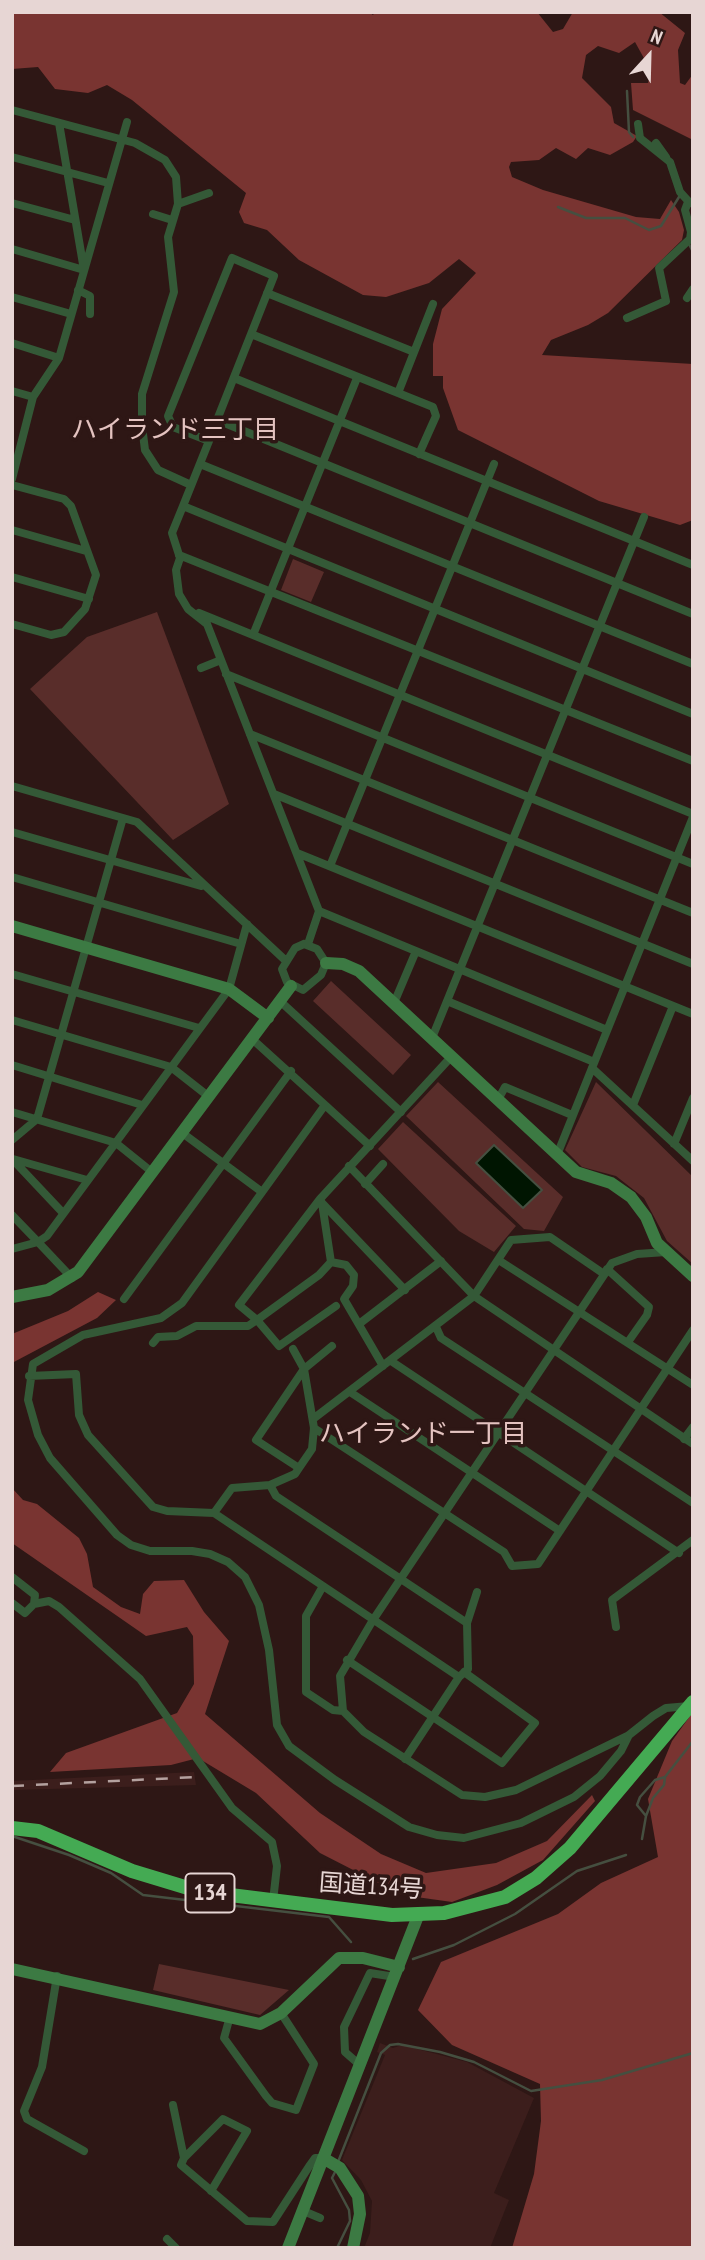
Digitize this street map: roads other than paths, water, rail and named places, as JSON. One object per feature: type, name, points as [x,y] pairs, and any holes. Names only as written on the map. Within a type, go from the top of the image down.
[{"type":"highway","name":"国道134号","points":[[12,1828],[38,1831],[163,1882],[198,1891],[418,1916],[470,1908],[506,1897],[536,1878],[570,1848],[691,1704]]},
{"type":"street","points":[[12,110],[121,142],[135,143],[165,160],[176,177],[178,204],[168,237],[174,292],[142,394],[142,426],[145,450],[158,470],[191,485]]},
{"type":"street","points":[[12,479],[33,397],[59,358],[127,122]]},
{"type":"street","points":[[59,123],[84,271]]},
{"type":"street","points":[[638,124],[640,138],[670,162]]},
{"type":"street","points":[[627,318],[664,303],[667,298],[659,268],[690,239],[691,232],[685,210],[690,203],[680,191],[670,162],[656,143]]},
{"type":"street","points":[[12,157],[108,183]]},
{"type":"street","points":[[178,204],[209,193]]},
{"type":"street","points":[[12,202],[75,220]]},
{"type":"street","points":[[153,214],[172,220]]},
{"type":"street","points":[[12,249],[84,271]]},
{"type":"street","points":[[209,441],[173,426],[168,416],[232,258],[274,276],[200,464],[172,533],[179,555],[176,570],[179,594],[188,609],[207,624],[319,911],[308,944]]},
{"type":"street","points":[[687,298],[693,289]]},
{"type":"street","points":[[78,290],[90,296],[90,314]]},
{"type":"street","points":[[267,293],[414,352]]},
{"type":"street","points":[[12,297],[71,314]]},
{"type":"street","points":[[398,393],[433,304]]},
{"type":"street","points":[[251,334],[433,407],[436,416],[419,454]]},
{"type":"street","points":[[12,343],[59,358]]},
{"type":"street","points":[[234,378],[693,565]]},
{"type":"street","points":[[253,635],[357,378]]},
{"type":"street","points":[[12,391],[33,397]]},
{"type":"street","points":[[217,420],[693,614]]},
{"type":"street","points":[[12,438],[22,440]]},
{"type":"street","points":[[200,464],[693,664]]},
{"type":"street","points":[[330,866],[494,464]]},
{"type":"street","points":[[12,485],[65,499],[71,506],[96,575],[85,609],[64,632],[51,635],[12,624]]},
{"type":"street","points":[[183,506],[693,714]]},
{"type":"street","points":[[432,1038],[644,517]]},
{"type":"street","points":[[12,530],[86,551]]},
{"type":"street","points":[[179,555],[693,761]]},
{"type":"street","points":[[12,577],[89,599]]},
{"type":"street","points":[[188,609],[693,816],[557,1154]]},
{"type":"street","points":[[201,668],[221,660]]},
{"type":"street","points":[[226,674],[693,864]]},
{"type":"street","points":[[250,734],[693,913]]},
{"type":"street","points":[[12,786],[137,822],[285,960]]},
{"type":"street","points":[[274,794],[693,964]]},
{"type":"street","points":[[12,1140],[37,1119],[123,818]]},
{"type":"street","points":[[12,832],[204,887]]},
{"type":"street","points":[[297,853],[693,1014]]},
{"type":"street","points":[[12,877],[241,944]]},
{"type":"street","points":[[319,911],[607,1030]]},
{"type":"street","points":[[12,1249],[38,1242],[47,1236],[229,989],[247,924]]},
{"type":"street","points":[[12,926],[229,989],[268,1017]]},
{"type":"street","points":[[308,944],[317,949],[326,963],[324,971],[311,986],[303,990],[291,986],[282,971],[285,960],[298,946],[308,944]]},
{"type":"street","points":[[394,1003],[416,951]]},
{"type":"street","points":[[326,963],[353,968],[580,1175],[611,1183],[631,1197],[640,1206],[654,1237],[666,1252],[693,1276]]},
{"type":"street","points":[[12,974],[199,1028]]},
{"type":"street","points":[[12,1297],[34,1295],[72,1278],[291,986]]},
{"type":"street","points":[[447,1001],[593,1065],[693,1161]]},
{"type":"street","points":[[281,1002],[401,1112]]},
{"type":"street","points":[[633,1105],[673,1006]]},
{"type":"street","points":[[12,1020],[171,1067],[208,1096]]},
{"type":"street","points":[[251,1038],[291,1071],[370,1146]]},
{"type":"street","points":[[337,1306],[279,1346],[257,1320],[239,1305],[349,1166],[452,1056]]},
{"type":"street","points":[[12,1065],[142,1105]]},
{"type":"street","points":[[124,1299],[291,1071]]},
{"type":"street","points":[[500,1096],[505,1087],[572,1115]]},
{"type":"street","points":[[674,1144],[693,1098]]},
{"type":"street","points":[[326,1105],[182,1303],[161,1318],[83,1335],[33,1364],[29,1376],[28,1399],[38,1435],[50,1458],[117,1535],[131,1545],[150,1551],[192,1550],[210,1554],[228,1562],[244,1577],[259,1605],[269,1650],[277,1725],[289,1746],[389,1816],[418,1830],[464,1838],[521,1823],[574,1797],[621,1751],[629,1735]]},
{"type":"street","points":[[12,1112],[116,1143],[152,1172]]},
{"type":"street","points":[[181,1132],[262,1192]]},
{"type":"street","points":[[13,1159],[87,1180]]},
{"type":"street","points":[[13,1159],[63,1213]]},
{"type":"street","points":[[365,1184],[383,1164]]},
{"type":"street","points":[[349,1166],[474,1296],[693,1444]]},
{"type":"street","points":[[321,1201],[331,1262]]},
{"type":"street","points":[[321,1201],[405,1290]]},
{"type":"street","points":[[12,1215],[72,1278]]},
{"type":"street","points":[[314,1423],[474,1296],[500,1261],[511,1240],[550,1237],[606,1271],[649,1307],[647,1315],[628,1342]]},
{"type":"street","points":[[666,1252],[637,1254],[612,1263],[606,1271],[347,1660],[340,1676],[339,1692],[343,1711],[364,1732],[462,1795],[485,1797],[516,1790],[629,1735],[666,1708],[691,1704]]},
{"type":"street","points":[[359,1324],[441,1261]]},
{"type":"street","points":[[500,1261],[693,1385]]},
{"type":"street","points":[[153,1343],[158,1337],[177,1336],[196,1326],[248,1326],[319,1275],[331,1262]]},
{"type":"street","points":[[331,1262],[346,1265],[354,1275],[353,1286],[344,1298],[387,1364],[498,1432],[679,1553]]},
{"type":"street","points":[[436,1327],[441,1338],[693,1503]]},
{"type":"street","points":[[314,1423],[444,1514],[504,1552],[512,1566],[538,1563],[693,1330]]},
{"type":"street","points":[[299,1468],[256,1440],[304,1368],[332,1346]]},
{"type":"street","points":[[214,1513],[232,1488],[270,1485],[299,1468],[312,1449],[314,1423],[304,1368],[293,1349]]},
{"type":"street","points":[[29,1376],[76,1374],[79,1415],[88,1435],[153,1507],[167,1511],[214,1513],[373,1620],[535,1723],[502,1763],[347,1660]]},
{"type":"street","points":[[350,1392],[560,1531]]},
{"type":"street","points":[[684,1439],[693,1427]]},
{"type":"street","points":[[270,1485],[276,1496],[467,1623]]},
{"type":"street","points":[[616,1627],[612,1600],[679,1553],[693,1540]]},
{"type":"street","points":[[12,1603],[25,1614],[34,1604],[35,1595],[13,1580]]},
{"type":"street","points":[[323,1586],[306,1616],[306,1692],[333,1710],[343,1711]]},
{"type":"street","points":[[405,1759],[468,1669],[467,1623],[477,1592]]},
{"type":"street","points":[[34,1604],[49,1601],[60,1607],[140,1678],[232,1808],[272,1842],[277,1866],[273,1901]]},
{"type":"street","points":[[288,2248],[301,2210],[332,2163],[361,2066],[418,1916]]},
{"type":"street","points":[[12,1969],[57,1976],[229,2020],[260,2024],[281,2013],[339,1958],[363,1958],[397,1972]]},
{"type":"street","points":[[361,2066],[345,2052],[344,2027],[370,1973],[397,1972]]},
{"type":"street","points":[[57,1976],[42,2067],[24,2111],[27,2119],[84,2151]]},
{"type":"street","points":[[229,2020],[224,2038],[265,2096],[272,2104],[296,2110],[314,2064],[281,2013]]},
{"type":"street","points":[[173,2105],[184,2158]]},
{"type":"street","points":[[211,2191],[247,2131],[223,2119],[184,2158],[181,2165],[241,2218],[257,2223],[273,2222],[316,2158],[332,2163],[352,2182],[358,2196],[360,2214],[353,2248]]},
{"type":"street","points":[[301,2210],[320,2218]]},
{"type":"street","points":[[167,2239],[176,2248]]},
{"type":"waterway","points":[[627,91],[629,132],[633,137]]},
{"type":"waterway","points":[[558,207],[586,218],[625,218],[649,230],[661,226],[679,197]]},
{"type":"waterway","points":[[689,244],[693,252]]},
{"type":"waterway","points":[[642,1839],[646,1816],[637,1805],[640,1797],[655,1780],[665,1777],[693,1741]]},
{"type":"waterway","points":[[646,1816],[653,1798],[664,1785],[665,1777]]},
{"type":"waterway","points":[[12,1836],[69,1855],[111,1873],[143,1895],[329,1917],[351,1942]]},
{"type":"waterway","points":[[413,1959],[454,1945],[515,1914],[577,1871],[626,1855]]},
{"type":"waterway","points":[[338,2162],[381,2053],[390,2045],[440,2052],[474,2062],[531,2091],[602,2080],[693,2053]]},
{"type":"waterway","points":[[335,2172],[332,2178],[349,2210],[350,2221],[337,2248]]},
{"type":"railway","points":[[12,1786],[196,1777]]},
{"type":"district","name":"ハイランド三丁目","points":[[175,431]]},
{"type":"district","name":"ハイランド一丁目","points":[[423,1435]]}]
